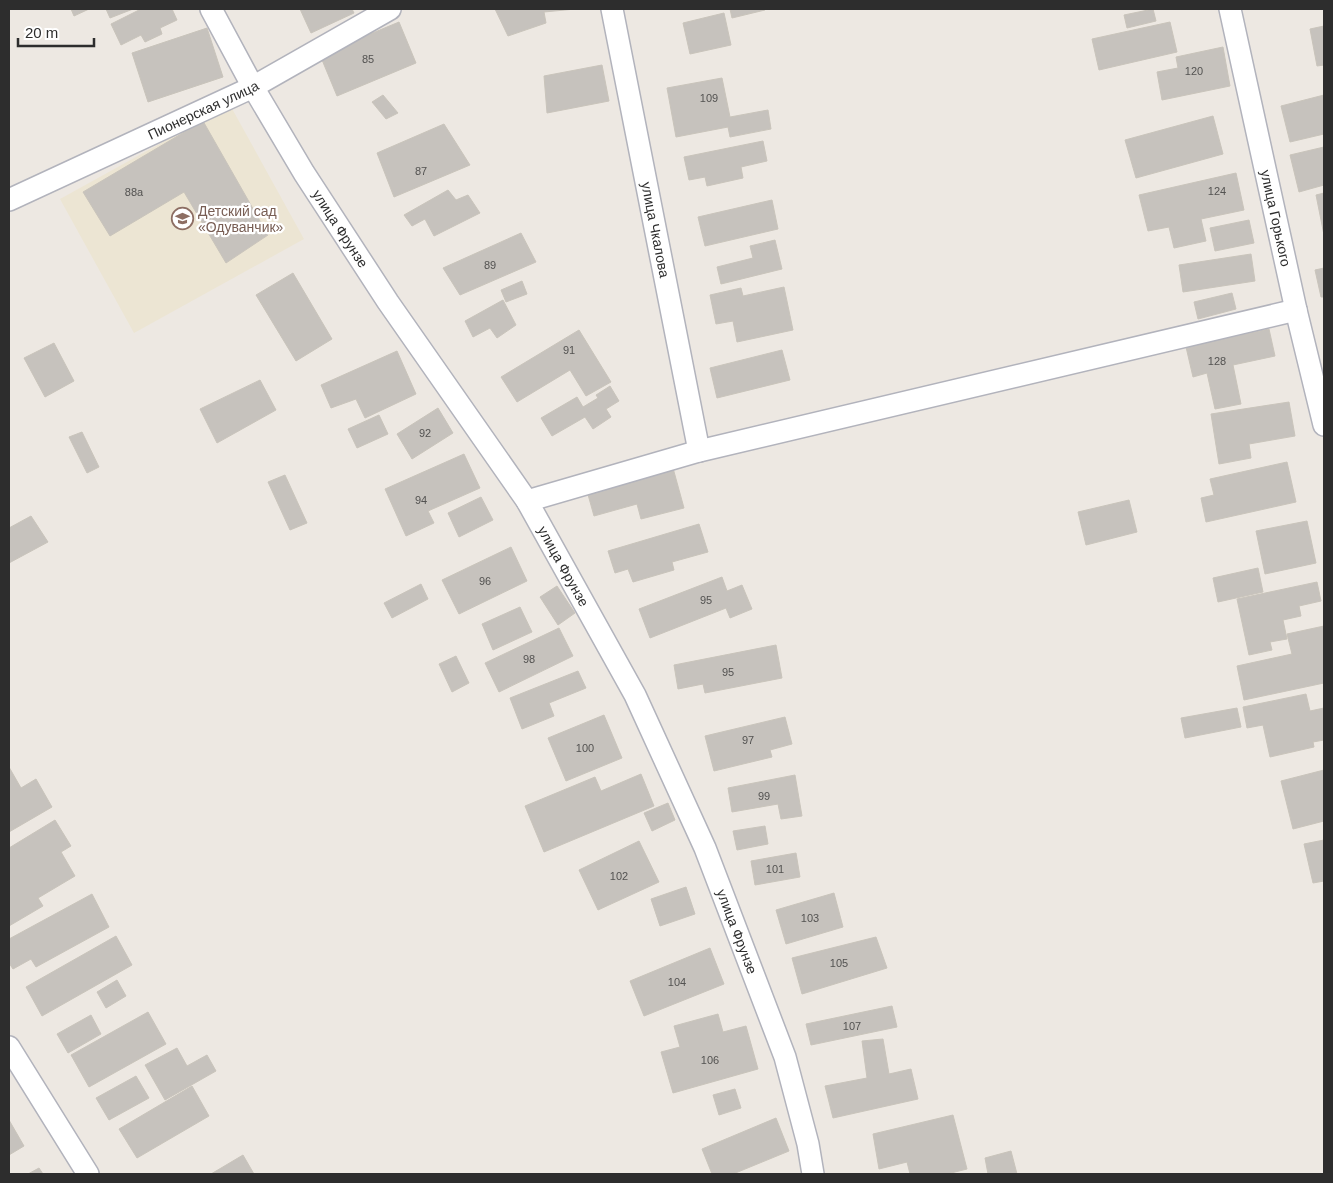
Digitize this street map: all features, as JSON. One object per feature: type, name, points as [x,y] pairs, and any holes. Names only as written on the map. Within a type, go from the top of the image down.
[{"type":"street","name":"улица Фрунзе","points":[[211,9],[253,87],[304,173],[388,302],[527,501],[635,695],[705,848],[785,1058],[808,1144],[813,1174]]},
{"type":"street","name":"Пионерская улица","points":[[9,200],[253,87],[390,9]]},
{"type":"street","name":"улица Чкалова","points":[[612,9],[699,451]]},
{"type":"street","name":"улица Горького","points":[[1230,9],[1296,310],[1324,425]]},
{"type":"street","points":[[527,501],[699,451],[1296,310]]},
{"type":"street","points":[[9,1047],[88,1174]]},
{"type":"shaded area","name":"Детский сад «Одуванчик»","points":[[230,105],[304,239],[134,333],[60,199]]},
{"type":"building","points":[[71,9],[89,9],[74,16]]},
{"type":"building","points":[[106,9],[133,9],[110,18]]},
{"type":"building","points":[[141,9],[172,9],[177,20],[160,28],[162,34],[145,42],[141,35],[121,45],[111,24]]},
{"type":"building","points":[[300,9],[352,9],[354,13],[311,33]]},
{"type":"building","points":[[495,9],[575,9],[544,12],[546,23],[508,36]]},
{"type":"building","points":[[730,9],[765,9],[765,10],[732,18]]},
{"type":"building","points":[[1153,9],[1156,21],[1127,28],[1124,15]]},
{"type":"building","points":[[724,13],[731,45],[690,54],[683,23]]},
{"type":"building","points":[[399,22],[416,63],[337,96],[320,55]]},
{"type":"building","points":[[1170,22],[1177,52],[1099,70],[1092,39]]},
{"type":"building","points":[[1324,26],[1324,65],[1317,66],[1310,29]]},
{"type":"building","points":[[207,28],[223,77],[148,102],[132,53]]},
{"type":"building","points":[[1223,47],[1230,86],[1162,100],[1157,72],[1178,68],[1176,57]]},
{"type":"building","points":[[602,65],[609,101],[547,113],[544,76]]},
{"type":"building","points":[[722,78],[730,117],[768,110],[771,129],[730,137],[728,127],[676,137],[667,88]]},
{"type":"building","points":[[383,95],[398,113],[386,119],[372,102]]},
{"type":"building","points":[[1324,95],[1324,134],[1290,142],[1281,106]]},
{"type":"building","points":[[1213,116],[1223,154],[1136,178],[1125,140]]},
{"type":"building","points":[[203,121],[268,235],[226,263],[184,192],[110,236],[83,192]]},
{"type":"building","points":[[444,124],[470,165],[394,197],[377,153]]},
{"type":"building","points":[[763,141],[767,161],[741,167],[743,178],[707,186],[705,177],[689,180],[684,157]]},
{"type":"building","points":[[1324,147],[1324,185],[1299,192],[1290,155]]},
{"type":"building","points":[[1236,173],[1244,210],[1201,219],[1206,241],[1174,248],[1169,227],[1148,231],[1139,195]]},
{"type":"building","points":[[448,190],[456,200],[468,195],[480,213],[434,236],[425,219],[412,226],[404,215]]},
{"type":"building","points":[[1324,193],[1324,235],[1316,195]]},
{"type":"building","points":[[772,200],[778,229],[705,246],[698,217]]},
{"type":"building","points":[[1249,220],[1254,243],[1215,251],[1210,228]]},
{"type":"building","points":[[521,233],[536,262],[460,295],[443,268]]},
{"type":"building","points":[[775,240],[782,269],[721,284],[717,267],[753,258],[750,246]]},
{"type":"building","points":[[1251,254],[1255,281],[1183,292],[1179,265]]},
{"type":"building","points":[[1324,268],[1324,297],[1321,297],[1315,270]]},
{"type":"building","points":[[293,273],[332,339],[296,361],[256,295]]},
{"type":"building","points":[[522,281],[527,294],[506,302],[501,290]]},
{"type":"building","points":[[784,287],[793,330],[737,342],[733,321],[716,324],[710,295],[741,288],[743,296]]},
{"type":"building","points":[[1232,293],[1236,309],[1198,319],[1194,302]]},
{"type":"building","points":[[503,300],[516,325],[497,338],[490,328],[473,337],[465,321]]},
{"type":"building","points":[[1269,329],[1275,356],[1233,365],[1241,404],[1215,409],[1207,373],[1193,377],[1186,347]]},
{"type":"building","points":[[579,330],[611,382],[586,396],[570,370],[517,402],[501,377]]},
{"type":"building","points":[[54,343],[74,381],[45,397],[24,358]]},
{"type":"building","points":[[782,350],[790,380],[717,398],[710,368]]},
{"type":"building","points":[[397,351],[416,394],[365,418],[356,399],[331,408],[321,385]]},
{"type":"building","points":[[260,380],[276,410],[217,443],[200,409]]},
{"type":"building","points":[[610,386],[619,401],[606,409],[611,417],[593,429],[585,417],[552,436],[541,418],[577,397],[583,407],[598,398],[596,395]]},
{"type":"building","points":[[1289,402],[1295,436],[1249,444],[1251,458],[1219,464],[1211,414]]},
{"type":"building","points":[[438,408],[453,433],[412,459],[397,434]]},
{"type":"building","points":[[379,415],[388,434],[357,448],[348,429]]},
{"type":"building","points":[[82,432],[99,467],[87,473],[69,437]]},
{"type":"building","points":[[464,454],[480,488],[428,511],[434,523],[406,536],[385,489]]},
{"type":"building","points":[[1287,462],[1296,502],[1206,522],[1201,498],[1214,495],[1210,479]]},
{"type":"building","points":[[673,468],[684,508],[641,519],[637,504],[594,516],[587,491]]},
{"type":"building","points":[[285,475],[307,523],[290,530],[268,482]]},
{"type":"building","points":[[481,497],[493,520],[459,537],[448,513]]},
{"type":"building","points":[[1129,500],[1137,532],[1086,545],[1078,512]]},
{"type":"building","points":[[31,516],[48,542],[9,563],[9,528]]},
{"type":"building","points":[[1307,521],[1316,563],[1265,574],[1256,531]]},
{"type":"building","points":[[699,524],[708,552],[672,562],[674,570],[633,582],[628,569],[615,573],[608,551]]},
{"type":"building","points":[[511,547],[527,581],[459,614],[442,580]]},
{"type":"building","points":[[1258,568],[1263,592],[1218,602],[1213,578]]},
{"type":"building","points":[[722,577],[727,591],[742,585],[752,609],[730,618],[726,608],[650,638],[639,609]]},
{"type":"building","points":[[1317,582],[1321,601],[1299,606],[1301,616],[1283,620],[1287,639],[1270,642],[1272,650],[1249,655],[1237,599]]},
{"type":"building","points":[[421,584],[428,599],[392,618],[384,603]]},
{"type":"building","points":[[557,586],[575,613],[558,625],[540,597]]},
{"type":"building","points":[[520,607],[532,632],[493,650],[482,624]]},
{"type":"building","points":[[1324,626],[1324,683],[1244,700],[1237,666],[1292,654],[1287,634]]},
{"type":"building","points":[[559,628],[573,656],[499,692],[485,663]]},
{"type":"building","points":[[776,645],[782,678],[705,693],[703,684],[678,689],[674,665]]},
{"type":"building","points":[[456,656],[469,683],[452,692],[439,664]]},
{"type":"building","points":[[578,671],[586,688],[549,703],[554,716],[522,729],[510,698]]},
{"type":"building","points":[[1306,694],[1310,711],[1324,708],[1324,740],[1313,742],[1314,747],[1270,757],[1263,725],[1247,728],[1243,707]]},
{"type":"building","points":[[1237,708],[1241,727],[1185,738],[1181,718]]},
{"type":"building","points":[[604,715],[622,758],[566,781],[548,738]]},
{"type":"building","points":[[785,717],[792,744],[770,750],[772,757],[714,771],[705,736]]},
{"type":"building","points":[[9,767],[21,788],[36,779],[52,807],[9,832]]},
{"type":"building","points":[[1324,770],[1324,821],[1293,829],[1281,781]]},
{"type":"building","points":[[641,774],[654,806],[544,852],[525,806],[595,777],[601,791]]},
{"type":"building","points":[[795,775],[802,816],[781,819],[778,804],[732,812],[728,788]]},
{"type":"building","points":[[668,803],[675,820],[652,831],[644,813]]},
{"type":"building","points":[[55,820],[71,846],[61,852],[75,876],[38,898],[43,906],[9,926],[9,848]]},
{"type":"building","points":[[765,826],[768,844],[737,850],[733,831]]},
{"type":"building","points":[[1324,840],[1324,881],[1313,883],[1304,844]]},
{"type":"building","points":[[639,841],[659,882],[598,910],[579,870]]},
{"type":"building","points":[[796,853],[800,877],[755,885],[751,861]]},
{"type":"building","points":[[686,887],[695,914],[660,926],[651,899]]},
{"type":"building","points":[[834,893],[843,927],[786,944],[776,910]]},
{"type":"building","points":[[92,894],[109,927],[36,967],[31,959],[13,969],[9,963],[9,939]]},
{"type":"building","points":[[116,936],[132,965],[42,1016],[26,987]]},
{"type":"building","points":[[876,937],[887,968],[802,994],[792,958]]},
{"type":"building","points":[[710,948],[724,984],[644,1016],[630,981]]},
{"type":"building","points":[[117,980],[126,996],[106,1008],[97,992]]},
{"type":"building","points":[[892,1006],[897,1027],[811,1045],[806,1024]]},
{"type":"building","points":[[148,1012],[166,1044],[89,1087],[71,1055]]},
{"type":"building","points":[[718,1014],[723,1032],[746,1026],[758,1069],[673,1093],[661,1052],[680,1047],[674,1026]]},
{"type":"building","points":[[91,1015],[101,1034],[68,1053],[57,1034]]},
{"type":"building","points":[[883,1039],[889,1074],[911,1069],[918,1099],[833,1118],[825,1086],[867,1078],[862,1041]]},
{"type":"building","points":[[177,1048],[187,1066],[207,1055],[216,1071],[165,1100],[145,1065]]},
{"type":"building","points":[[136,1076],[149,1098],[109,1120],[96,1098]]},
{"type":"building","points":[[192,1086],[209,1116],[137,1158],[119,1129]]},
{"type":"building","points":[[735,1089],[741,1108],[719,1115],[713,1095]]},
{"type":"building","points":[[953,1115],[967,1169],[947,1174],[910,1174],[907,1162],[879,1169],[873,1134]]},
{"type":"building","points":[[776,1118],[789,1151],[733,1174],[712,1174],[702,1149]]},
{"type":"building","points":[[9,1120],[24,1146],[9,1155]]},
{"type":"building","points":[[1011,1151],[1017,1174],[988,1174],[985,1158]]},
{"type":"building","points":[[243,1155],[254,1174],[211,1174]]},
{"type":"building","points":[[39,1168],[43,1174],[28,1174]]},
{"type":"place","name":"Детский сад «Одуванчик»","points":[[182,219]]}]
